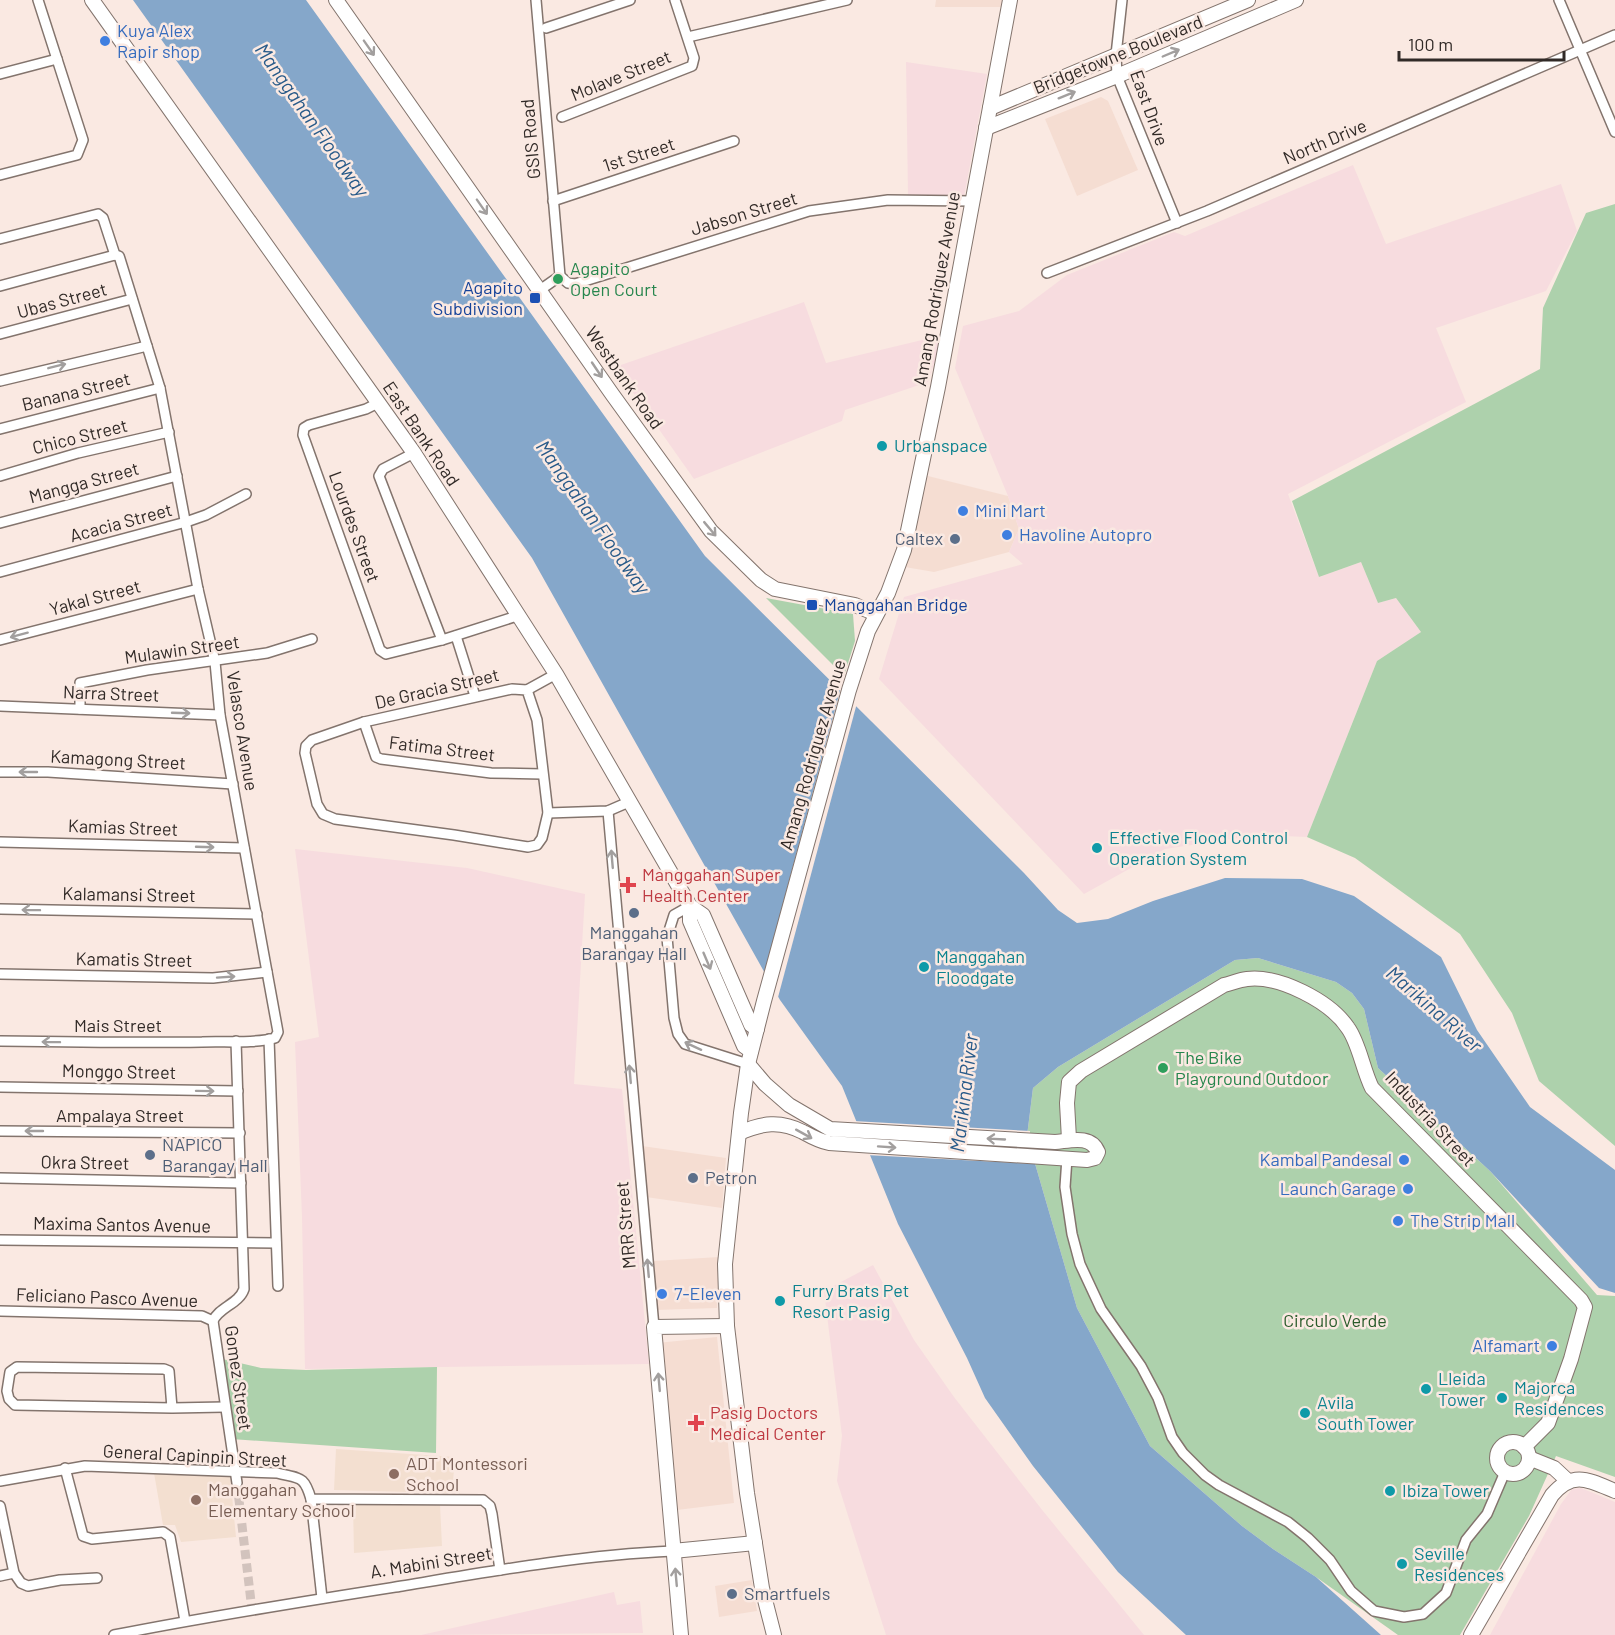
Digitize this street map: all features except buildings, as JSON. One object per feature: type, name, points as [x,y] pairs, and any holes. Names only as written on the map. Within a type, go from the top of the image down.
[{"type":"street","points":[[0,175],[77,155],[83,140],[38,0]]},
{"type":"street","name":"East Bank Road","points":[[92,0],[414,453],[520,615],[631,801],[690,906],[703,915],[751,1024],[757,1029]]},
{"type":"street","name":"Westbank Road","points":[[336,0],[704,522],[729,551],[760,580],[775,589],[855,605],[876,614]]},
{"type":"street","name":"GSIS Road","points":[[536,0],[560,276]]},
{"type":"street","points":[[546,28],[630,0]]},
{"type":"street","points":[[675,0],[688,38],[846,0]]},
{"type":"street","name":"Amang Rodriguez Avenue","points":[[773,1635],[762,1588],[747,1493],[727,1326],[725,1264],[741,1113],[750,1058],[764,1001],[849,690],[868,631],[892,584],[904,550],[1010,0]]},
{"type":"street","name":"East Drive","points":[[1122,0],[1116,55],[1117,76],[1177,223]]},
{"type":"street","name":"Bridgetowne Boulevard","points":[[990,108],[1248,0]]},
{"type":"street","name":"Bridgetowne Boulevard","points":[[986,128],[1117,76],[1296,0]]},
{"type":"street","points":[[1559,0],[1615,132]]},
{"type":"street","name":"North Drive","points":[[1047,273],[1177,223],[1615,35]]},
{"type":"street","name":"Molave Street","points":[[562,117],[692,66],[694,58],[688,38]]},
{"type":"street","points":[[0,74],[57,59]]},
{"type":"street","name":"1st Street","points":[[553,201],[734,141]]},
{"type":"street","name":"Jabson Street","points":[[560,276],[568,283],[575,284],[792,215],[835,206],[888,201],[971,201]]},
{"type":"street","name":"Velasco Avenue","points":[[0,239],[98,214],[103,218],[132,299],[160,388],[198,588],[215,662],[220,715],[278,1032],[275,1038],[270,1040]]},
{"type":"street","points":[[0,286],[117,255]]},
{"type":"street","points":[[540,290],[560,276]]},
{"type":"street","name":"Ubas Street","points":[[0,334],[132,299]]},
{"type":"street","points":[[0,381],[147,346]]},
{"type":"street","name":"Banana Street","points":[[0,429],[160,388]]},
{"type":"street","name":"Lourdes Street","points":[[378,403],[366,409],[309,425],[304,428],[303,435],[380,650],[386,654],[456,636],[520,615]]},
{"type":"street","name":"Chico Street","points":[[0,476],[78,453],[169,432]]},
{"type":"street","points":[[414,453],[383,469],[379,476],[442,640]]},
{"type":"street","name":"Mangga Street","points":[[0,523],[177,476]]},
{"type":"street","name":"Acacia Street","points":[[0,572],[186,522],[206,515],[246,494]]},
{"type":"street","name":"Yakal Street","points":[[0,640],[198,588]]},
{"type":"street","points":[[456,636],[475,696]]},
{"type":"street","name":"Mulawin Street","points":[[80,709],[80,683],[147,670],[267,653],[312,639]]},
{"type":"street","points":[[527,690],[556,674]]},
{"type":"street","name":"De Gracia Street","points":[[512,689],[527,690],[537,720],[548,813],[542,838],[537,845],[528,847],[335,819],[322,814],[317,804],[305,753],[306,746],[319,736],[475,696],[512,689]]},
{"type":"street","name":"Narra Street","points":[[0,706],[220,715]]},
{"type":"street","name":"Fatima Street","points":[[364,723],[376,757],[381,759],[491,773],[542,774]]},
{"type":"street","name":"Kamagong Street","points":[[0,772],[48,772],[233,784]]},
{"type":"street","points":[[548,813],[608,811],[631,801]]},
{"type":"street","name":"MRR Street","points":[[608,811],[681,1635]]},
{"type":"street","name":"Kamias Street","points":[[0,842],[244,848]]},
{"type":"street","points":[[690,906],[674,915],[666,937],[674,1018],[678,1034],[685,1044],[750,1058]]},
{"type":"street","name":"East Bank Road","points":[[690,906],[690,921],[694,931],[744,1046],[765,1084],[830,1136]]},
{"type":"street","name":"Kalamansi Street","points":[[0,909],[257,914]]},
{"type":"street","name":"Kamatis Street","points":[[0,975],[213,978],[267,972]]},
{"type":"street","name":"Industria Street","points":[[1061,1141],[1069,1082],[1081,1071],[1224,985],[1247,979],[1271,980],[1299,990],[1317,1000],[1336,1014],[1349,1029],[1365,1075],[1372,1088],[1581,1300],[1585,1307],[1571,1359],[1548,1423],[1526,1453]]},
{"type":"street","points":[[241,1183],[236,1041],[270,1040],[278,1286]]},
{"type":"street","name":"Mais Street","points":[[0,1041],[160,1043],[236,1041]]},
{"type":"street","name":"Monggo Street","points":[[0,1087],[238,1091]]},
{"type":"street","points":[[779,1121],[778,1111],[789,1105]]},
{"type":"street","points":[[741,1113],[779,1121],[816,1140],[830,1136],[1091,1142],[1096,1146],[1098,1152],[1095,1158],[1087,1160],[830,1136]]},
{"type":"street","points":[[739,1133],[757,1125],[779,1121]]},
{"type":"street","name":"Ampalaya Street","points":[[0,1131],[240,1133]]},
{"type":"street","points":[[1061,1141],[1058,1152],[1072,1234],[1080,1264],[1101,1310],[1141,1366],[1158,1398],[1172,1437],[1183,1453],[1205,1475],[1219,1485],[1288,1522],[1308,1538],[1329,1560],[1351,1591],[1374,1611],[1404,1617],[1423,1614],[1446,1593],[1466,1540],[1487,1514],[1505,1472]]},
{"type":"street","name":"Okra Street","points":[[0,1178],[241,1183]]},
{"type":"street","name":"Gomez Street","points":[[237,1483],[213,1321],[217,1314],[242,1294],[244,1288],[241,1183]]},
{"type":"street","name":"Maxima Santos Avenue","points":[[0,1240],[276,1243]]},
{"type":"street","name":"Feliciano Pasco Avenue","points":[[0,1311],[202,1316],[213,1321]]},
{"type":"street","points":[[654,1327],[727,1326]]},
{"type":"street","points":[[172,1408],[171,1377],[169,1371],[164,1369],[17,1367],[9,1372],[4,1386],[9,1399],[15,1405],[172,1408],[225,1407]]},
{"type":"street","points":[[1526,1453],[1524,1469],[1519,1473],[1505,1472],[1498,1464],[1497,1456],[1500,1449],[1506,1444],[1514,1443],[1526,1453],[1554,1468],[1568,1481]]},
{"type":"street","name":"General Capinpin Street","points":[[0,1481],[85,1466],[277,1473],[303,1480],[307,1484],[311,1499]]},
{"type":"street","points":[[65,1468],[83,1536],[92,1539],[164,1532],[171,1537],[185,1621]]},
{"type":"street","points":[[1471,1635],[1559,1486],[1568,1481],[1580,1479],[1615,1491]]},
{"type":"street","points":[[322,1598],[311,1499],[483,1500],[490,1506],[492,1514],[500,1570]]},
{"type":"street","points":[[0,1506],[14,1573],[21,1583],[28,1586],[60,1580],[97,1578]]},
{"type":"street","name":"A. Mabini Street","points":[[114,1635],[185,1621],[500,1570],[622,1553],[673,1551],[755,1543]]},
{"type":"street","points":[[0,1576],[14,1573]]},
{"type":"shaded area","points":[[936,0],[1002,0],[1001,7],[935,7]]},
{"type":"shaded area","points":[[906,62],[987,74],[964,197],[908,195]]},
{"type":"shaded area","points":[[1101,97],[1108,101],[1138,170],[1077,196],[1045,119]]},
{"type":"shaded area","points":[[1353,165],[1386,244],[1561,184],[1577,231],[1546,291],[1436,328],[1466,402],[1288,494],[1319,577],[1361,562],[1378,603],[1396,598],[1421,632],[1377,661],[1307,837],[1257,835],[1165,849],[1084,894],[879,679],[904,597],[1023,564],[1009,552],[1019,529],[1008,496],[955,368],[963,326],[1019,311],[1067,275],[1174,232],[1185,236]]},
{"type":"shaded area","points":[[804,302],[826,363],[943,335],[928,382],[845,410],[842,421],[694,479],[615,367]]},
{"type":"shaded area","points":[[924,475],[1008,496],[1019,529],[1009,552],[934,572],[905,567]]},
{"type":"shaded area","points":[[295,849],[467,868],[585,894],[574,1084],[622,1089],[649,1364],[305,1369],[295,1042],[319,1037]]},
{"type":"shaded area","points":[[642,1146],[726,1158],[722,1208],[646,1197]]},
{"type":"shaded area","points":[[719,1257],[717,1308],[655,1310],[654,1261]]},
{"type":"shaded area","points":[[873,1265],[914,1340],[954,1397],[1144,1635],[886,1635],[837,1481],[842,1436],[824,1291]]},
{"type":"shaded area","name":"Pasig Doctors Medical Center","points":[[717,1337],[734,1503],[677,1510],[657,1343]]},
{"type":"shaded area","name":"ADT Montessori School","points":[[336,1449],[455,1457],[452,1493],[334,1490]]},
{"type":"shaded area","name":"Manggahan Elementary School","points":[[154,1473],[230,1475],[236,1537],[181,1542],[175,1525],[163,1525]]},
{"type":"shaded area","points":[[1581,1488],[1615,1502],[1615,1635],[1490,1635],[1561,1504],[1572,1489]]},
{"type":"shaded area","name":"ADT Montessori School","points":[[353,1505],[440,1505],[442,1546],[354,1553]]},
{"type":"shaded area","points":[[752,1580],[757,1611],[719,1617],[715,1586]]},
{"type":"shaded area","points":[[614,1592],[617,1605],[640,1601],[643,1633],[421,1635]]},
{"type":"green space","points":[[1615,204],[1615,1146],[1539,1081],[1512,1013],[1460,934],[1355,858],[1307,837],[1377,661],[1421,632],[1396,598],[1378,603],[1361,562],[1319,577],[1292,501],[1540,369],[1543,308],[1586,213]]},
{"type":"green space","points":[[766,598],[853,614],[855,641],[844,676]]},
{"type":"green space","name":"Circulo Verde","points":[[1258,958],[1336,982],[1352,993],[1364,1009],[1378,1068],[1490,1171],[1597,1295],[1615,1296],[1615,1477],[1556,1456],[1529,1516],[1460,1635],[1398,1635],[1242,1526],[1150,1446],[1077,1308],[1027,1136],[1033,1088],[1058,1067],[1235,960]]},
{"type":"green space","points":[[218,1358],[261,1368],[306,1370],[437,1367],[436,1453],[231,1439]]},
{"type":"water","points":[[133,0],[306,0],[705,556],[1024,873],[1058,910],[1077,923],[1108,919],[1153,901],[1225,878],[1302,879],[1354,896],[1441,957],[1477,1030],[1530,1107],[1615,1170],[1615,1293],[1599,1288],[1490,1171],[1378,1068],[1364,1009],[1352,993],[1336,982],[1258,958],[1235,960],[1058,1067],[1033,1088],[1027,1136],[1077,1308],[1150,1446],[1242,1526],[1316,1577],[1381,1635],[1186,1635],[1118,1572],[1033,1466],[985,1398],[898,1224],[842,1086],[780,1000],[532,558]]},
{"type":"pier","points":[[841,687],[857,703],[777,1001],[763,978]]},
{"type":"pier","points":[[853,1121],[1030,1131],[1037,1164],[866,1155]]},
{"type":"tunnel","points":[[237,1483],[252,1610]]},
{"type":"place","name":"Kuya Alex Rapir shop","points":[[105,41]]},
{"type":"place","name":"Agapito Open Court","points":[[558,279]]},
{"type":"place","name":"Agapito Subdivision","points":[[535,298]]},
{"type":"place","name":"Urbanspace","points":[[882,446]]},
{"type":"place","name":"Mini Mart","points":[[963,511]]},
{"type":"place","name":"Havoline Autopro","points":[[1007,535]]},
{"type":"place","name":"Caltex","points":[[955,539]]},
{"type":"place","name":"Manggahan Bridge","points":[[812,605]]},
{"type":"place","name":"Effective Flood Control Operation System","points":[[1097,848]]},
{"type":"place","name":"Manggahan Super Health Center","points":[[628,885]]},
{"type":"place","name":"Manggahan Barangay Hall","points":[[634,913]]},
{"type":"place","name":"Manggahan Floodgate","points":[[924,967]]},
{"type":"place","name":"The Bike Playground Outdoor","points":[[1163,1068]]},
{"type":"place","name":"NAPICO Barangay Hall","points":[[150,1155]]},
{"type":"place","name":"Kambal Pandesal","points":[[1404,1160]]},
{"type":"place","name":"Petron","points":[[693,1178]]},
{"type":"place","name":"Launch Garage","points":[[1408,1189]]},
{"type":"place","name":"The Strip Mall","points":[[1398,1221]]},
{"type":"place","name":"7-Eleven","points":[[662,1294]]},
{"type":"place","name":"Furry Brats Pet Resort Pasig","points":[[780,1301]]},
{"type":"place","name":"Alfamart","points":[[1552,1346]]},
{"type":"place","name":"Lleida Tower","points":[[1426,1389]]},
{"type":"place","name":"Majorca Residences","points":[[1502,1398]]},
{"type":"place","name":"Avila South Tower","points":[[1305,1413]]},
{"type":"place","name":"Pasig Doctors Medical Center","points":[[696,1423]]},
{"type":"place","name":"ADT Montessori School","points":[[394,1474]]},
{"type":"place","name":"Ibiza Tower","points":[[1390,1491]]},
{"type":"place","name":"Manggahan Elementary School","points":[[196,1500]]},
{"type":"place","name":"Seville Residences","points":[[1402,1564]]},
{"type":"place","name":"Smartfuels","points":[[732,1594]]},
{"type":"water label","name":"Manggahan Floodway","points":[[312,120]]},
{"type":"water label","name":"Manggahan Floodway","points":[[593,517]]},
{"type":"water label","name":"Marikina River","points":[[1434,1009]]},
{"type":"water label","name":"Marikina River","points":[[964,1093]]}]
